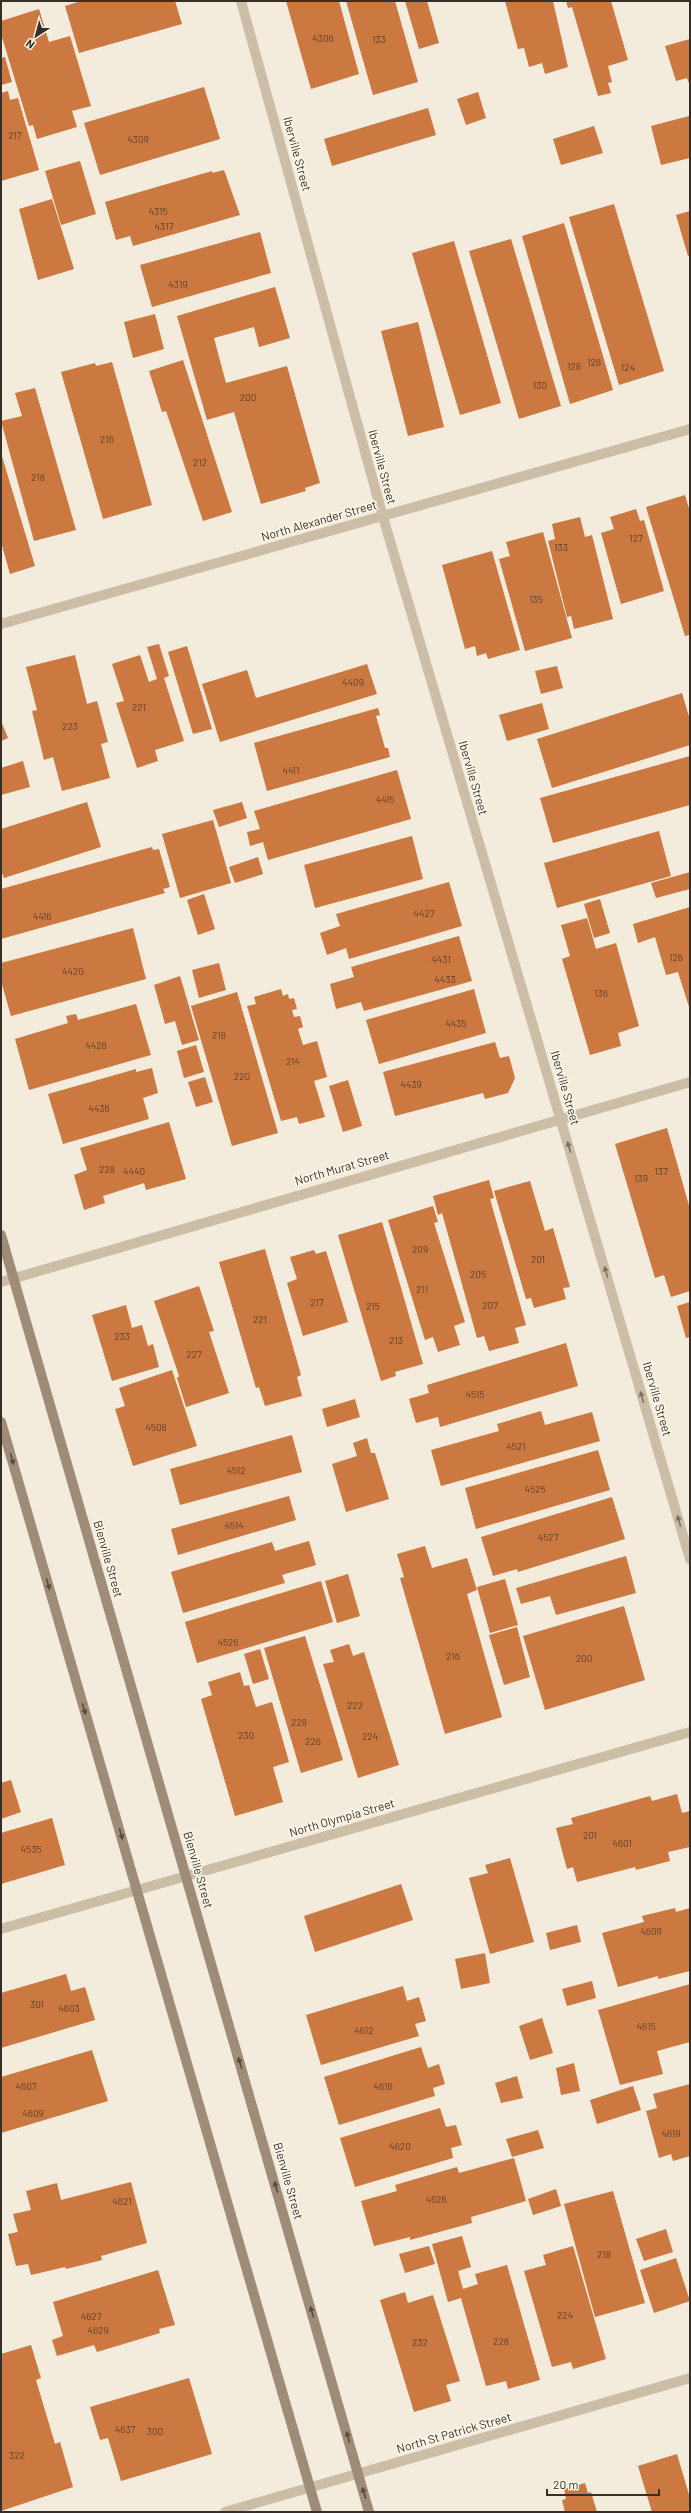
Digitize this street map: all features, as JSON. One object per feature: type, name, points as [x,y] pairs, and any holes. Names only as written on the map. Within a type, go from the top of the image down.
[{"type":"street","name":"Iberville Street","points":[[241,1],[383,517],[690,1559]]},
{"type":"street","name":"North Alexander Street","points":[[1,624],[690,429]]},
{"type":"street","name":"North Murat Street","points":[[1,1282],[560,1118],[690,1082]]},
{"type":"street","name":"Bienville Street","points":[[1,1235],[369,2512]]},
{"type":"street","points":[[1,1422],[317,2512]]},
{"type":"street","name":"North Olympia Street","points":[[1,1929],[690,1732]]},
{"type":"street","name":"North St Patrick Street","points":[[225,2512],[310,2489],[690,2378]]},
{"type":"building","points":[[81,1],[175,1],[182,24],[79,53],[65,6]]},
{"type":"building","points":[[286,1],[339,1],[359,74],[311,89]]},
{"type":"building","points":[[346,1],[395,1],[418,82],[373,95]]},
{"type":"building","points":[[405,1],[427,1],[439,43],[419,49]]},
{"type":"building","points":[[505,1],[553,1],[568,67],[545,74],[542,63],[529,67],[524,48],[518,49]]},
{"type":"building","points":[[566,1],[611,1],[628,60],[608,66],[612,82],[608,83],[611,93],[598,96],[572,7],[568,8]]},
{"type":"building","points":[[39,9],[49,42],[70,36],[91,106],[72,111],[77,127],[37,139],[33,125],[29,126],[1,34],[1,21]]},
{"type":"building","points":[[690,39],[690,86],[687,78],[676,81],[665,46]]},
{"type":"building","points":[[5,57],[12,82],[1,85],[1,58]]},
{"type":"building","points":[[204,87],[220,139],[100,175],[84,123]]},
{"type":"building","points":[[8,91],[10,100],[18,98],[39,170],[1,181],[1,93]]},
{"type":"building","points":[[478,92],[486,118],[466,125],[457,99]]},
{"type":"building","points":[[428,108],[436,135],[332,166],[324,139]]},
{"type":"building","points":[[689,116],[690,158],[661,165],[651,126]]},
{"type":"building","points":[[594,126],[603,153],[561,165],[553,139]]},
{"type":"building","points":[[80,161],[96,214],[61,225],[45,171]]},
{"type":"building","points":[[224,170],[240,215],[133,246],[130,236],[116,240],[105,202],[212,171],[212,173]]},
{"type":"building","points":[[52,199],[74,269],[38,280],[19,209]]},
{"type":"building","points":[[614,204],[664,371],[619,385],[569,217]]},
{"type":"building","points":[[690,211],[690,256],[688,256],[676,215]]},
{"type":"building","points":[[564,223],[613,390],[570,404],[522,236]]},
{"type":"building","points":[[260,232],[271,273],[152,307],[140,265]]},
{"type":"building","points":[[511,239],[561,406],[519,419],[469,251]]},
{"type":"building","points":[[454,241],[501,403],[460,415],[412,253]]},
{"type":"building","points":[[275,287],[290,338],[259,347],[254,327],[214,338],[226,383],[287,366],[320,483],[305,488],[306,491],[261,504],[234,412],[207,420],[177,316]]},
{"type":"building","points":[[155,314],[164,349],[133,358],[124,322]]},
{"type":"building","points":[[418,322],[444,427],[408,436],[381,331]]},
{"type":"building","points":[[183,360],[232,512],[203,521],[166,411],[162,412],[149,371]]},
{"type":"building","points":[[112,362],[152,505],[103,519],[61,372],[95,363],[96,366]]},
{"type":"building","points":[[35,388],[76,530],[34,541],[1,421],[22,416],[15,393]]},
{"type":"building","points":[[1,453],[35,566],[10,574],[1,542]]},
{"type":"building","points":[[685,495],[690,512],[690,635],[685,636],[646,507]]},
{"type":"building","points":[[636,509],[640,521],[644,520],[664,591],[621,604],[601,533],[614,529],[610,517]]},
{"type":"building","points":[[580,517],[585,537],[592,535],[613,619],[574,629],[571,616],[567,617],[548,541],[555,539],[552,524]]},
{"type":"building","points":[[543,532],[572,638],[525,651],[499,559],[510,556],[506,542]]},
{"type":"building","points":[[492,551],[520,650],[488,659],[486,653],[477,656],[475,646],[465,649],[442,565]]},
{"type":"building","points":[[159,644],[169,676],[164,678],[184,741],[155,750],[158,761],[137,768],[116,703],[124,701],[112,664],[140,655],[149,682],[157,679],[147,647]]},
{"type":"building","points":[[187,646],[212,729],[193,734],[168,652]]},
{"type":"building","points":[[75,655],[87,704],[97,701],[108,742],[101,744],[110,778],[62,791],[53,757],[44,760],[32,711],[37,710],[26,667]]},
{"type":"building","points":[[367,664],[377,694],[220,742],[202,684],[247,670],[256,698]]},
{"type":"building","points":[[557,666],[563,688],[541,694],[535,671]]},
{"type":"building","points":[[682,693],[690,720],[690,745],[552,788],[537,739]]},
{"type":"building","points":[[542,703],[549,729],[507,741],[499,715]]},
{"type":"building","points":[[378,708],[380,715],[376,716],[385,748],[388,748],[390,757],[267,791],[254,743]]},
{"type":"building","points":[[1,721],[8,738],[1,741]]},
{"type":"building","points":[[690,756],[690,805],[553,843],[540,798]]},
{"type":"building","points":[[23,761],[30,787],[1,795],[1,768]]},
{"type":"building","points":[[397,770],[411,819],[268,860],[263,842],[250,846],[247,832],[260,829],[254,811]]},
{"type":"building","points":[[87,802],[101,847],[4,878],[1,870],[1,829]]},
{"type":"building","points":[[242,802],[247,818],[219,827],[213,810]]},
{"type":"building","points":[[213,820],[231,883],[180,898],[162,834]]},
{"type":"building","points":[[659,831],[671,876],[557,908],[544,863]]},
{"type":"building","points":[[412,836],[423,879],[315,908],[304,865]]},
{"type":"building","points":[[152,847],[153,850],[159,849],[170,887],[163,889],[165,893],[1,939],[1,889]]},
{"type":"building","points":[[258,857],[263,874],[235,883],[229,867]]},
{"type":"building","points":[[690,872],[690,889],[656,898],[651,883]]},
{"type":"building","points":[[449,882],[462,926],[349,959],[346,948],[327,955],[320,933],[340,926],[336,914]]},
{"type":"building","points":[[204,894],[215,929],[198,935],[187,900]]},
{"type":"building","points":[[600,899],[610,933],[594,938],[584,904]]},
{"type":"building","points":[[690,907],[690,1010],[678,972],[666,975],[655,937],[638,943],[633,924]]},
{"type":"building","points":[[587,918],[596,949],[616,943],[639,1026],[618,1033],[621,1046],[590,1055],[562,959],[570,956],[561,925]]},
{"type":"building","points":[[133,928],[146,979],[11,1016],[1,981],[1,963]]},
{"type":"building","points":[[459,936],[472,981],[364,1011],[361,1002],[336,1009],[330,984],[354,977],[351,967]]},
{"type":"building","points":[[219,963],[226,990],[199,998],[192,970]]},
{"type":"building","points":[[180,976],[199,1040],[182,1045],[175,1021],[165,1024],[154,985]]},
{"type":"building","points":[[281,989],[283,996],[288,994],[289,999],[294,998],[297,1009],[292,1010],[294,1017],[300,1016],[303,1027],[298,1029],[303,1045],[317,1041],[327,1077],[314,1081],[325,1117],[299,1124],[297,1117],[281,1121],[247,1006],[256,1004],[254,997]]},
{"type":"building","points":[[474,989],[486,1033],[379,1064],[366,1020]]},
{"type":"building","points":[[237,992],[278,1133],[232,1146],[191,1006]]},
{"type":"building","points":[[136,1004],[151,1055],[29,1090],[15,1039],[68,1023],[66,1016],[76,1014],[78,1020]]},
{"type":"building","points":[[495,1042],[500,1058],[509,1056],[515,1078],[508,1093],[485,1099],[483,1093],[395,1116],[383,1072]]},
{"type":"building","points":[[196,1045],[204,1072],[184,1078],[177,1051]]},
{"type":"building","points":[[152,1068],[158,1093],[143,1098],[149,1119],[63,1144],[48,1094],[136,1069],[136,1072]]},
{"type":"building","points":[[205,1077],[213,1102],[196,1107],[188,1082]]},
{"type":"building","points":[[348,1080],[362,1126],[343,1132],[329,1086]]},
{"type":"building","points":[[169,1122],[186,1179],[146,1190],[144,1183],[103,1196],[105,1203],[84,1210],[74,1175],[87,1170],[80,1148]]},
{"type":"building","points":[[667,1128],[690,1209],[690,1291],[671,1297],[664,1275],[655,1278],[615,1144]]},
{"type":"building","points":[[489,1180],[494,1198],[490,1199],[526,1325],[515,1328],[519,1343],[489,1351],[484,1336],[477,1338],[442,1213],[438,1215],[433,1196]]},
{"type":"building","points":[[530,1181],[545,1231],[553,1228],[570,1287],[563,1288],[566,1299],[534,1308],[531,1298],[526,1299],[494,1191]]},
{"type":"building","points":[[433,1206],[438,1222],[434,1223],[465,1322],[454,1326],[460,1345],[438,1352],[433,1337],[425,1340],[388,1220]]},
{"type":"building","points":[[382,1222],[423,1364],[395,1372],[396,1376],[381,1381],[338,1235]]},
{"type":"building","points":[[265,1249],[301,1375],[297,1377],[302,1396],[265,1406],[259,1387],[256,1388],[219,1262]]},
{"type":"building","points":[[314,1250],[316,1254],[326,1251],[348,1322],[303,1336],[287,1283],[297,1279],[290,1257]]},
{"type":"building","points":[[199,1286],[214,1331],[209,1332],[229,1393],[186,1407],[177,1378],[179,1376],[154,1301]]},
{"type":"building","points":[[690,1302],[690,1337],[686,1338],[677,1306]]},
{"type":"building","points":[[126,1305],[132,1328],[142,1325],[148,1346],[153,1344],[159,1367],[112,1381],[92,1315]]},
{"type":"building","points":[[566,1343],[578,1386],[440,1427],[438,1417],[416,1423],[409,1399],[429,1393],[427,1385]]},
{"type":"building","points":[[172,1370],[197,1446],[133,1466],[115,1409],[125,1406],[119,1388]]},
{"type":"building","points":[[355,1399],[360,1417],[327,1427],[322,1409]]},
{"type":"building","points":[[541,1411],[545,1425],[592,1412],[600,1441],[441,1486],[431,1450],[499,1431],[497,1424]]},
{"type":"building","points":[[292,1435],[302,1472],[180,1505],[170,1469]]},
{"type":"building","points":[[367,1438],[371,1453],[375,1453],[389,1499],[346,1512],[332,1464],[357,1456],[353,1443]]},
{"type":"building","points":[[598,1450],[610,1490],[476,1529],[465,1488]]},
{"type":"building","points":[[289,1496],[296,1520],[178,1555],[171,1529]]},
{"type":"building","points":[[612,1497],[625,1539],[518,1572],[517,1569],[493,1576],[481,1537]]},
{"type":"building","points":[[309,1541],[316,1565],[282,1575],[285,1583],[183,1613],[171,1572],[272,1542],[275,1551]]},
{"type":"building","points":[[425,1546],[432,1568],[467,1558],[477,1590],[467,1594],[502,1717],[445,1734],[400,1578],[404,1577],[397,1554]]},
{"type":"building","points":[[626,1556],[636,1593],[556,1615],[550,1596],[521,1604],[516,1588]]},
{"type":"building","points":[[348,1574],[360,1616],[337,1623],[325,1581]]},
{"type":"building","points":[[505,1579],[518,1625],[490,1633],[477,1587]]},
{"type":"building","points":[[321,1581],[333,1622],[197,1663],[185,1622]]},
{"type":"building","points":[[624,1606],[645,1680],[545,1710],[523,1636]]},
{"type":"building","points":[[517,1627],[530,1677],[504,1685],[489,1635]]},
{"type":"building","points":[[305,1636],[343,1760],[301,1773],[264,1648]]},
{"type":"building","points":[[349,1644],[353,1656],[364,1652],[399,1765],[358,1778],[323,1664],[334,1662],[330,1650]]},
{"type":"building","points":[[260,1649],[269,1679],[253,1684],[244,1654]]},
{"type":"building","points":[[240,1672],[244,1686],[249,1685],[256,1707],[272,1702],[289,1762],[273,1767],[283,1802],[235,1816],[201,1699],[212,1695],[208,1682]]},
{"type":"building","points":[[11,1780],[21,1812],[1,1819],[1,1783]]},
{"type":"building","points":[[677,1794],[682,1813],[690,1811],[690,1847],[668,1852],[670,1861],[636,1870],[635,1867],[577,1882],[573,1867],[567,1869],[556,1828],[573,1824],[571,1818],[650,1796],[652,1801]]},
{"type":"building","points":[[52,1818],[65,1865],[1,1884],[1,1833]]},
{"type":"building","points":[[510,1858],[534,1942],[490,1954],[469,1878],[488,1873],[485,1865]]},
{"type":"building","points":[[401,1884],[413,1920],[315,1952],[304,1916]]},
{"type":"building","points":[[675,1908],[676,1912],[690,1908],[690,1971],[658,1979],[658,1976],[618,1987],[602,1933],[644,1922],[642,1916]]},
{"type":"building","points":[[577,1925],[581,1942],[550,1950],[546,1933]]},
{"type":"building","points":[[485,1953],[490,1983],[461,1989],[455,1959]]},
{"type":"building","points":[[66,1974],[71,1991],[85,1987],[95,2020],[1,2048],[1,1993]]},
{"type":"building","points":[[592,1981],[596,1998],[567,2006],[562,1989]]},
{"type":"building","points":[[690,1984],[690,2042],[657,2051],[663,2074],[620,2085],[598,2010]]},
{"type":"building","points":[[403,1986],[407,2001],[419,1997],[426,2021],[415,2024],[419,2036],[321,2065],[306,2015]]},
{"type":"building","points":[[542,2018],[553,2053],[530,2060],[519,2026]]},
{"type":"building","points":[[421,2047],[428,2068],[439,2064],[445,2084],[433,2088],[435,2096],[339,2125],[324,2077]]},
{"type":"building","points":[[92,2050],[108,2101],[1,2133],[1,2077]]},
{"type":"building","points":[[574,2063],[580,2091],[561,2095],[556,2068]]},
{"type":"building","points":[[517,2076],[523,2098],[501,2103],[495,2083]]},
{"type":"building","points":[[690,2084],[690,2156],[673,2161],[671,2154],[659,2158],[646,2111],[657,2108],[653,2094]]},
{"type":"building","points":[[633,2086],[641,2110],[597,2124],[590,2100]]},
{"type":"building","points":[[440,2108],[446,2127],[456,2125],[462,2145],[451,2148],[453,2158],[355,2187],[340,2138]]},
{"type":"building","points":[[538,2130],[544,2148],[512,2157],[506,2139]]},
{"type":"building","points":[[514,2158],[526,2201],[471,2217],[472,2223],[410,2240],[410,2237],[374,2246],[361,2201],[397,2191],[395,2185],[457,2167],[459,2173]]},
{"type":"building","points":[[131,2182],[147,2243],[101,2256],[102,2260],[66,2269],[65,2267],[31,2275],[28,2264],[16,2266],[8,2234],[18,2232],[13,2214],[31,2210],[26,2191],[57,2183],[61,2200]]},
{"type":"building","points":[[556,2189],[561,2206],[533,2215],[528,2199]]},
{"type":"building","points":[[613,2191],[645,2303],[595,2317],[564,2204]]},
{"type":"building","points":[[666,2229],[673,2252],[644,2261],[636,2239]]},
{"type":"building","points":[[462,2236],[471,2267],[458,2271],[463,2289],[478,2284],[475,2274],[507,2265],[540,2380],[508,2389],[506,2381],[486,2386],[461,2298],[448,2302],[432,2244]]},
{"type":"building","points":[[429,2246],[435,2264],[405,2273],[399,2254]]},
{"type":"building","points":[[573,2246],[606,2359],[573,2369],[571,2362],[552,2367],[524,2271],[546,2265],[543,2255]]},
{"type":"building","points":[[676,2258],[690,2301],[654,2313],[640,2270]]},
{"type":"building","points":[[158,2270],[175,2325],[159,2329],[160,2333],[97,2352],[94,2345],[57,2356],[52,2340],[63,2336],[53,2302]]},
{"type":"building","points":[[405,2292],[408,2303],[433,2295],[460,2381],[446,2385],[451,2401],[414,2412],[380,2300]]},
{"type":"building","points":[[31,2345],[41,2378],[36,2380],[55,2444],[60,2442],[73,2487],[1,2511],[1,2354]]},
{"type":"building","points":[[189,2378],[212,2454],[121,2481],[108,2438],[100,2440],[90,2407]]},
{"type":"building","points":[[677,2454],[690,2498],[690,2512],[652,2512],[638,2466]]},
{"type":"building","points":[[585,2483],[588,2493],[591,2492],[597,2512],[565,2512],[562,2500],[566,2499],[564,2489]]}]
